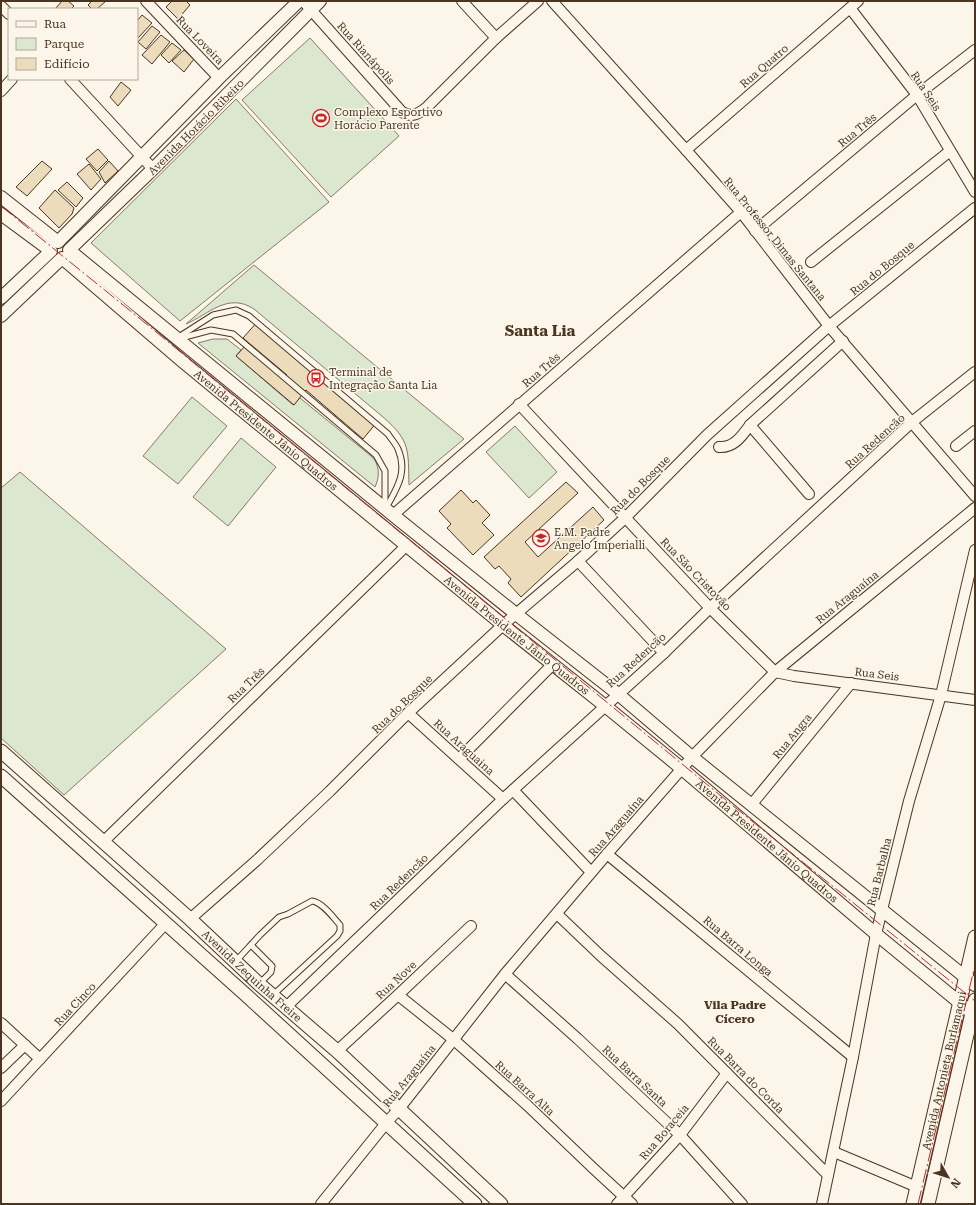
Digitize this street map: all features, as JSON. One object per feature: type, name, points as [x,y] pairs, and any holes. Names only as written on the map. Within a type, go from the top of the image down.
[{"type":"main road","name":"Avenida Zequinha Freire","points":[[1,751],[190,919],[259,984],[336,1051],[501,1204]]},
{"type":"main road","name":"Avenida Zequinha Freire","points":[[1,776],[246,995],[476,1204]]},
{"type":"main road","name":"Avenida Antonieta Burlamaqui","points":[[913,1204],[960,1002],[970,981],[975,937]]},
{"type":"main road","points":[[246,995],[259,984]]},
{"type":"main road","name":"Avenida Antonieta Burlamaqui","points":[[928,1204],[974,1009]]},
{"type":"street","name":"Rua Loveira","points":[[146,1],[220,78]]},
{"type":"street","name":"Avenida Horácio Ribeiro","points":[[1,298],[55,247],[142,156],[298,1]]},
{"type":"street","points":[[462,1],[496,38],[538,1]]},
{"type":"street","name":"Rua Professor Dimas Santana","points":[[552,1],[741,212],[830,326],[975,496]]},
{"type":"street","name":"Avenida Horácio Ribeiro","points":[[1,316],[153,169],[311,4]]},
{"type":"street","name":"Rua Rianápolis","points":[[311,4],[402,112],[406,114],[416,114],[426,108],[496,38]]},
{"type":"street","name":"Rua Quatro","points":[[686,150],[854,4]]},
{"type":"street","name":"Rua Seis","points":[[854,4],[917,96],[975,192]]},
{"type":"street","name":"Rua Três","points":[[755,231],[917,96],[975,50]]},
{"type":"street","points":[[1,91],[11,80]]},
{"type":"street","points":[[71,80],[153,169]]},
{"type":"street","points":[[811,262],[950,151]]},
{"type":"street","points":[[1,197],[55,247]]},
{"type":"street","name":"Rua do Bosque","points":[[190,919],[324,797],[408,713],[502,625],[578,561],[625,518],[708,435],[830,326],[975,208]]},
{"type":"street","name":"Rua Três","points":[[389,512],[519,404],[741,212]]},
{"type":"street","points":[[1,214],[65,254]]},
{"type":"street","name":"Avenida Presidente Jânio Quadros","points":[[65,254],[128,298],[176,339],[389,512],[618,694],[692,757],[970,981]]},
{"type":"street","name":"Avenida Presidente Jânio Quadros","points":[[65,254],[182,361],[502,625],[681,768],[876,934],[960,1002],[974,1009]]},
{"type":"street","points":[[176,339],[182,361]]},
{"type":"street","points":[[719,447],[724,447],[734,443],[750,425],[843,341]]},
{"type":"street","name":"Rua Redencão","points":[[286,1007],[503,799],[604,705],[664,653],[710,608],[912,422],[975,372]]},
{"type":"street","name":"Rua São Cristovão","points":[[519,404],[710,608],[775,672]]},
{"type":"street","points":[[750,425],[809,494]]},
{"type":"street","points":[[956,446],[975,431]]},
{"type":"street","name":"Rua Araguaína","points":[[321,1204],[386,1122],[399,1109],[505,974],[681,768],[775,672],[975,508]]},
{"type":"street","points":[[369,516],[389,512]]},
{"type":"street","name":"Rua Três","points":[[103,842],[406,546]]},
{"type":"street","name":"Rua Barbalha","points":[[822,1204],[853,1057],[876,934],[909,802],[941,695],[975,550]]},
{"type":"street","points":[[578,561],[664,653]]},
{"type":"street","points":[[459,759],[552,665]]},
{"type":"street","name":"Rua Seis","points":[[775,672],[794,676],[975,700]]},
{"type":"street","name":"Rua Angra","points":[[752,804],[851,683]]},
{"type":"street","name":"Rua Araguaina","points":[[408,713],[503,799]]},
{"type":"street","points":[[513,790],[591,872]]},
{"type":"street","name":"Rua Barra Longa","points":[[607,854],[853,1057]]},
{"type":"street","name":"Rua Barra do Corda","points":[[557,914],[601,956],[678,1024],[828,1175]]},
{"type":"street","name":"Rua Cinco","points":[[1,1101],[166,923]]},
{"type":"street","name":"Rua Nove","points":[[336,1051],[471,926]]},
{"type":"street","name":"Rua Barra Santa","points":[[505,974],[578,1039],[680,1135],[742,1204]]},
{"type":"street","name":"Rua Barra Alta","points":[[398,995],[453,1039],[527,1105],[632,1204]]},
{"type":"street","points":[[1,1023],[40,1059]]},
{"type":"street","points":[[1,1068],[25,1044]]},
{"type":"street","name":"Rua Boraceia","points":[[617,1204],[680,1135],[727,1073]]},
{"type":"street","points":[[834,1152],[917,1187]]},
{"type":"lane","points":[[176,339],[214,315],[236,310],[249,316],[388,434],[398,449],[403,468],[389,512]]},
{"type":"lane","points":[[176,339],[210,330],[233,334],[376,455],[385,471],[389,512]]},
{"type":"lane","points":[[235,962],[280,917],[312,902],[316,902],[320,905],[340,925],[340,931],[337,936],[272,995]]},
{"type":"lane","points":[[251,945],[272,966],[271,972],[259,984]]},
{"type":"green space","name":"Complexo Esportivo Horácio Parente","points":[[310,38],[399,136],[331,197],[242,100]]},
{"type":"green space","points":[[236,99],[329,202],[180,321],[91,243]]},
{"type":"green space","points":[[254,265],[464,439],[409,485],[408,455],[406,447],[399,433],[392,425],[254,309],[245,304],[227,304],[219,306],[186,324]]},
{"type":"green space","points":[[213,339],[227,339],[241,350],[236,356],[293,405],[300,398],[371,456],[378,467],[378,479],[375,487],[198,343]]},
{"type":"green space","points":[[192,397],[227,426],[178,484],[143,456]]},
{"type":"green space","points":[[515,426],[557,472],[529,498],[486,452]]},
{"type":"green space","points":[[241,438],[276,467],[228,526],[193,497]]},
{"type":"green space","points":[[20,472],[226,649],[64,795],[1,738],[1,488]]},
{"type":"building","points":[[62,1],[68,1],[74,6],[72,8],[56,8]]},
{"type":"building","points":[[92,1],[106,1],[98,8],[91,8],[88,5]]},
{"type":"building","points":[[172,1],[186,1],[190,5],[178,19],[166,7]]},
{"type":"building","points":[[142,15],[152,23],[138,38],[138,20]]},
{"type":"building","points":[[152,26],[160,32],[146,49],[138,42]]},
{"type":"building","points":[[161,35],[170,42],[152,64],[142,55]]},
{"type":"building","points":[[172,43],[181,50],[169,63],[161,55]]},
{"type":"building","points":[[184,50],[194,59],[184,72],[172,61]]},
{"type":"building","points":[[121,82],[131,90],[118,106],[110,97]]},
{"type":"building","points":[[98,149],[108,160],[97,171],[86,159]]},
{"type":"building","points":[[42,161],[52,169],[27,196],[16,187]]},
{"type":"building","points":[[109,161],[118,171],[105,183],[99,172]]},
{"type":"building","points":[[89,164],[101,179],[91,190],[77,174]]},
{"type":"building","points":[[67,182],[83,198],[76,207],[58,190]]},
{"type":"building","points":[[55,190],[74,208],[72,214],[59,228],[39,208]]},
{"type":"building","points":[[258,321],[377,422],[363,439],[306,390],[294,405],[236,356],[245,346],[284,379],[287,375],[243,338]]},
{"type":"building","points":[[566,482],[578,493],[525,542],[538,557],[593,507],[604,520],[521,597],[508,583],[511,579],[499,566],[495,569],[484,557]]},
{"type":"building","points":[[461,490],[473,503],[476,500],[490,515],[482,523],[494,535],[473,555],[447,528],[451,524],[439,511]]},
{"type":"power","points":[[1,206],[732,805],[975,1001]]},
{"type":"power","points":[[918,1204],[975,965]]},
{"type":"place","name":"Complexo Esportivo Horácio Parente","points":[[321,118]]},
{"type":"place","name":"Terminal de Integração Santa Lia","points":[[316,378]]},
{"type":"place","name":"E.M. Padre Angelo Imperialli","points":[[541,538]]},
{"type":"district","name":"Santa Lia","points":[[540,331]]},
{"type":"district","name":"Vila Padre Cícero","points":[[735,1012]]}]
